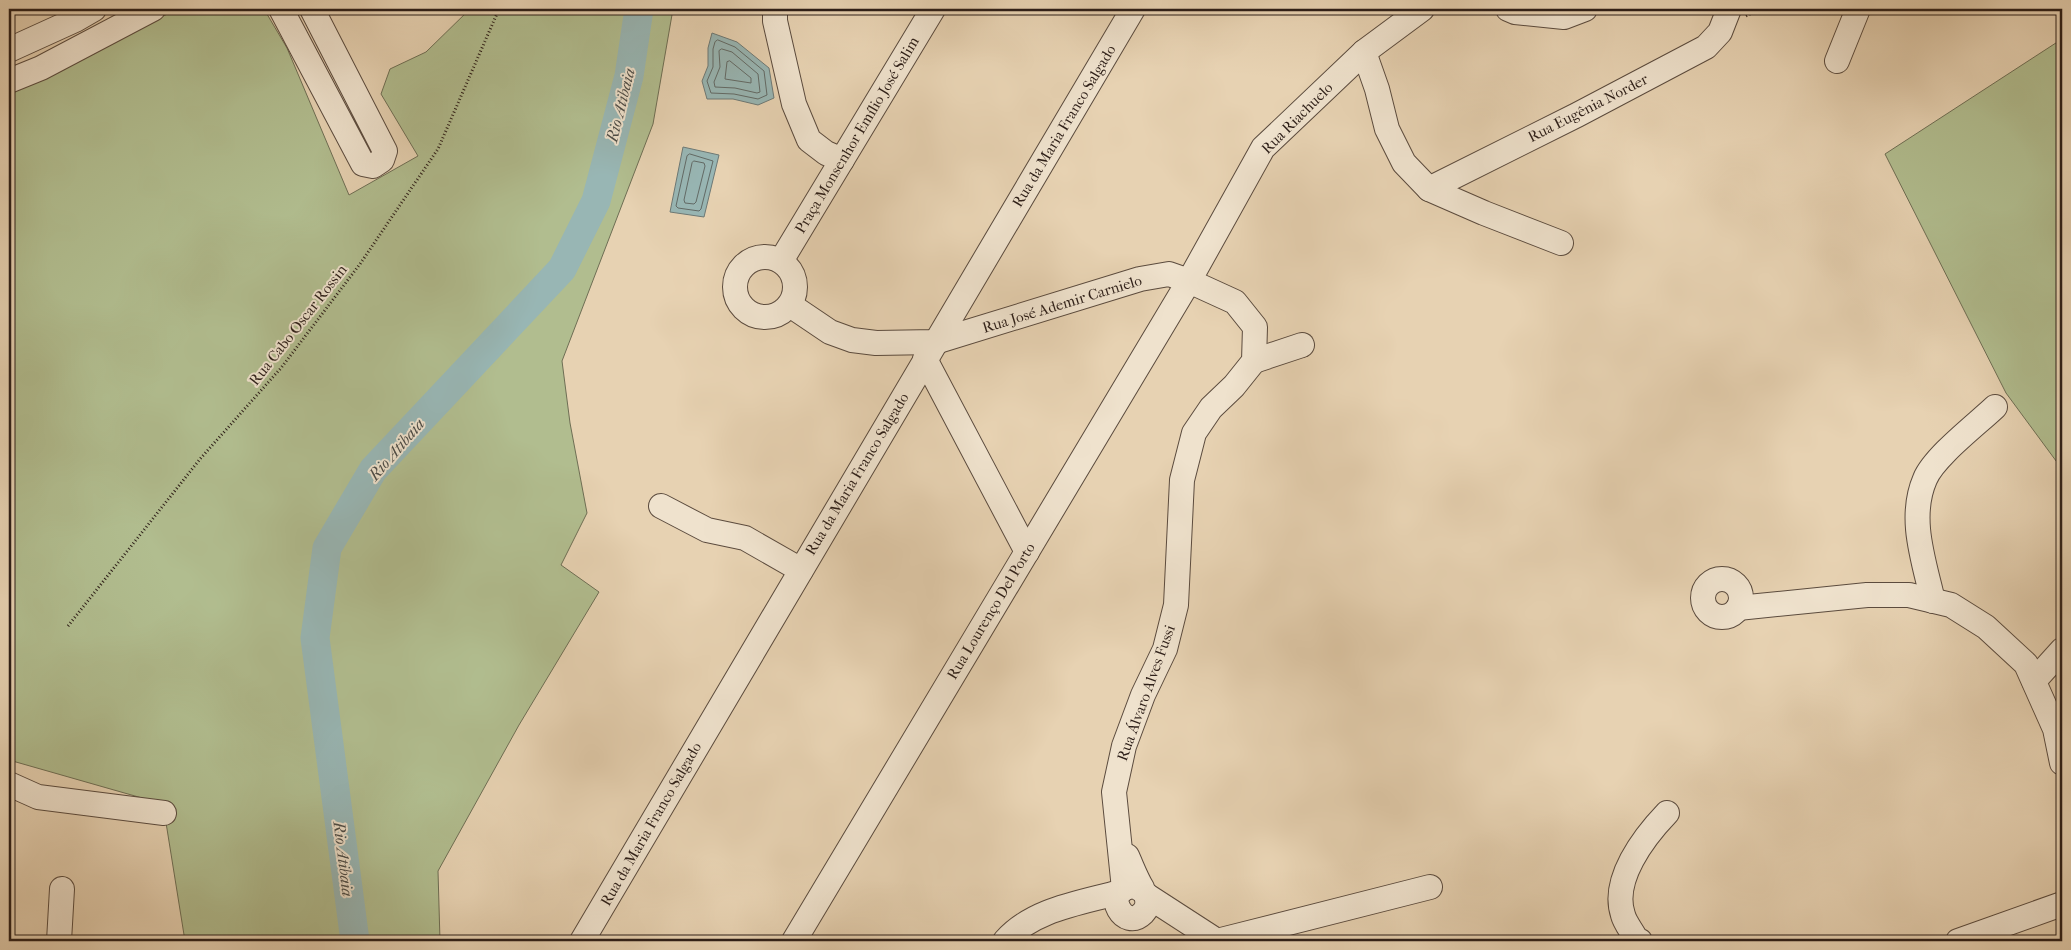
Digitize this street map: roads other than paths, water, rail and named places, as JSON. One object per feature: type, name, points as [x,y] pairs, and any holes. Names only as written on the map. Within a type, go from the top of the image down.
[{"type":"street","points":[[9,81],[41,68],[153,9]]},
{"type":"street","points":[[281,9],[363,164],[373,166],[382,160],[385,151],[312,9]]},
{"type":"street","points":[[776,9],[775,21],[794,104],[809,140],[826,153],[842,160]]},
{"type":"street","name":"Praça Monsenhor Emílio José Salim","points":[[781,261],[933,9]]},
{"type":"street","name":"Rua da Maria Franco Salgado","points":[[582,941],[1133,9]]},
{"type":"street","name":"Rua Riachuelo","points":[[1189,282],[1263,148],[1364,52],[1422,9]]},
{"type":"street","points":[[1508,9],[1515,12],[1564,17],[1585,9]]},
{"type":"street","name":"Rua Eugênia Norder","points":[[1429,189],[1706,47],[1720,32],[1729,9]]},
{"type":"street","points":[[1837,60],[1858,9]]},
{"type":"street","points":[[9,50],[82,12]]},
{"type":"street","points":[[1364,52],[1377,89],[1387,130],[1404,163],[1429,189],[1484,213],[1562,243]]},
{"type":"street","points":[[761,258],[781,261],[793,276],[795,285],[790,305],[776,314],[767,317],[749,312],[737,296],[738,276],[743,267],[751,261],[761,258]]},
{"type":"street","name":"Rua José Ademir Carnielo","points":[[790,305],[830,332],[852,340],[930,350],[1140,279],[1169,274],[1189,282]]},
{"type":"street","points":[[1189,282],[1235,302],[1255,327],[1254,361],[1302,345]]},
{"type":"street","name":"Rua Lourenço Del Porto","points":[[794,941],[1189,282]]},
{"type":"street","points":[[930,350],[1027,552]]},
{"type":"street","name":"Rua Álvaro Alves Fussi","points":[[1132,900],[1119,838],[1114,792],[1124,746],[1143,696],[1165,649],[1176,605],[1182,480],[1194,434],[1211,408],[1234,386],[1254,361]]},
{"type":"street","points":[[1933,601],[1918,537],[1918,506],[1925,478],[1939,459],[1995,407]]},
{"type":"street","points":[[661,506],[707,530],[745,538],[800,570]]},
{"type":"street","points":[[1738,608],[1867,595],[1909,595],[1951,605],[1986,627],[2026,664],[2055,729],[2062,763]]},
{"type":"street","points":[[2034,681],[2062,650]]},
{"type":"street","points":[[9,784],[38,797],[164,813]]},
{"type":"street","points":[[1640,941],[1636,939],[1623,915],[1620,889],[1634,857],[1651,830],[1667,813]]},
{"type":"street","points":[[1005,941],[1012,933],[1048,912],[1132,900],[1217,941],[1430,887]]},
{"type":"street","points":[[59,941],[62,889]]},
{"type":"street","points":[[1958,941],[2062,904]]},
{"type":"water","points":[[712,33],[737,42],[769,68],[774,98],[758,105],[733,99],[707,99],[702,81],[708,66],[708,48]]},
{"type":"water","points":[[683,147],[719,155],[704,217],[670,212]]},
{"type":"waterway","name":"Rio Atibaia","points":[[355,941],[315,638],[327,548],[373,470],[562,269],[596,201],[629,76],[639,9]]}]
